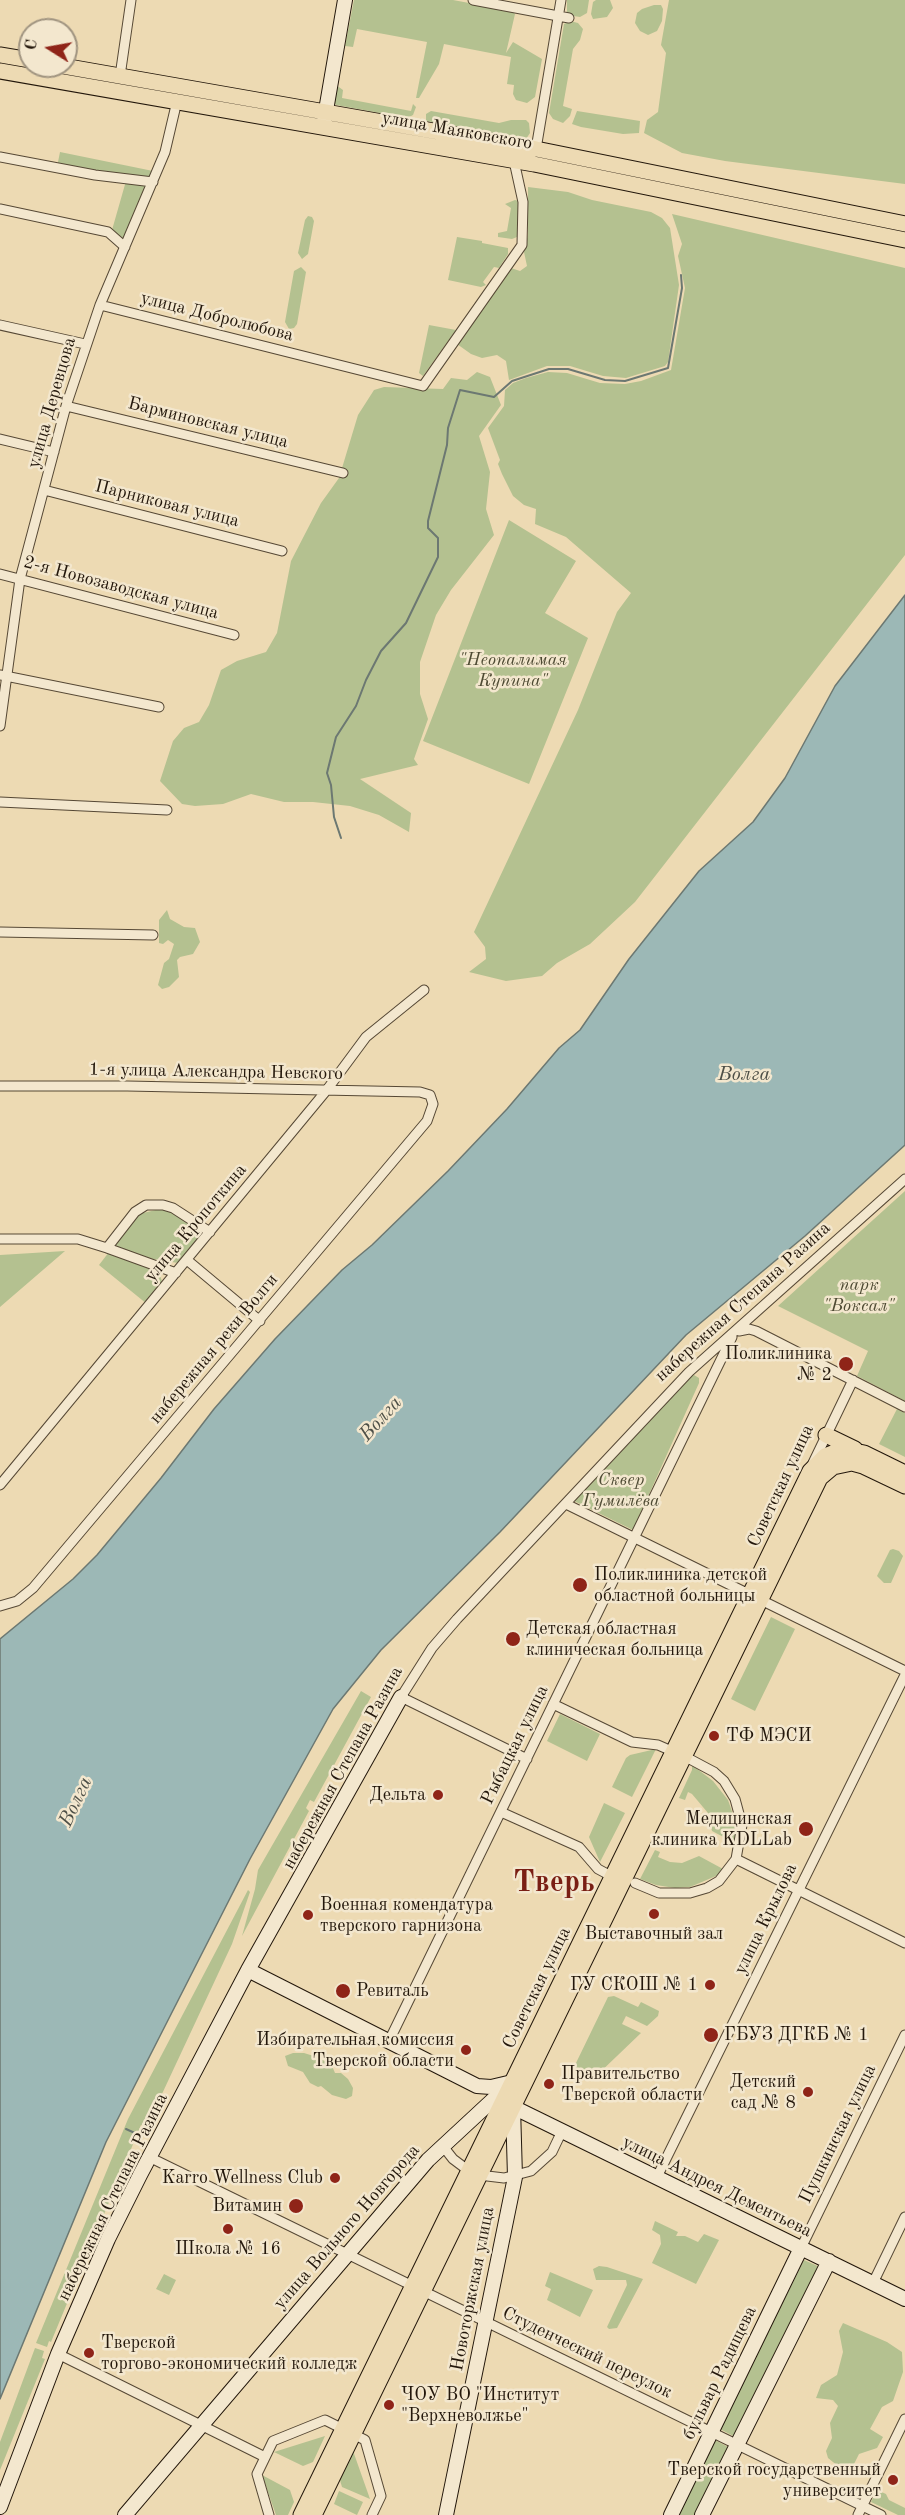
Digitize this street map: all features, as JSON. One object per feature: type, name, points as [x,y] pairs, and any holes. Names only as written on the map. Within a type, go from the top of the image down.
[{"type":"main road","points":[[0,55],[18,58]]},
{"type":"main road","name":"улица Маяковского","points":[[78,69],[514,161],[905,240]]},
{"type":"main road","name":"улица Маяковского","points":[[0,71],[177,101],[536,149],[905,224]]},
{"type":"main road","points":[[826,1435],[905,1473]]},
{"type":"main road","points":[[815,1475],[820,1460],[832,1453],[850,1450],[864,1453]]},
{"type":"main road","points":[[815,1475],[832,1467],[852,1463],[905,1486]]},
{"type":"main road","name":"Советская улица","points":[[474,2173],[500,2133],[513,2082],[625,1878],[623,1855],[679,1754],[815,1475]]},
{"type":"main road","name":"Советская улица","points":[[301,2515],[348,2432],[505,2109],[625,1878],[676,1772],[679,1754]]},
{"type":"main road","name":"Советская улица","points":[[314,2515],[348,2432]]},
{"type":"street","points":[[120,76],[131,0]]},
{"type":"street","points":[[324,119],[345,0]]},
{"type":"street","points":[[473,0],[569,18]]},
{"type":"street","points":[[536,149],[561,0]]},
{"type":"street","name":"улица Деревцова","points":[[0,726],[3,676],[20,579],[66,406],[100,305],[165,152],[177,101]]},
{"type":"street","points":[[0,157],[95,175],[153,182]]},
{"type":"street","name":"улица Добролюбова","points":[[100,305],[423,386],[522,245],[523,202],[514,161]]},
{"type":"street","points":[[0,209],[108,232],[125,247]]},
{"type":"street","points":[[0,325],[85,344]]},
{"type":"street","name":"Барминовская улица","points":[[66,406],[343,473]]},
{"type":"street","points":[[0,439],[54,452]]},
{"type":"street","name":"Парниковая улица","points":[[44,490],[282,551]]},
{"type":"street","name":"2-я Новозаводская улица","points":[[0,574],[234,635]]},
{"type":"street","points":[[3,676],[159,707]]},
{"type":"street","points":[[0,802],[167,810]]},
{"type":"street","points":[[0,932],[153,935]]},
{"type":"street","name":"улица Кропоткина","points":[[0,1485],[210,1233],[366,1037],[424,990]]},
{"type":"street","name":"1-я улица Александра Невского","points":[[0,1086],[326,1090],[420,1092],[430,1095]]},
{"type":"street","name":"набережная реки Волги","points":[[0,1606],[17,1601],[33,1588],[260,1321],[427,1120],[434,1104],[430,1095]]},
{"type":"street","name":"набережная Степана Разина","points":[[0,2507],[58,2354],[108,2239],[149,2157],[248,1971],[401,1697],[432,1648],[689,1372],[905,1179]]},
{"type":"street","points":[[107,1248],[135,1212],[146,1205],[163,1205],[173,1208],[210,1233]]},
{"type":"street","points":[[0,1239],[78,1239],[176,1273]]},
{"type":"street","points":[[187,1260],[260,1321]]},
{"type":"street","points":[[734,1333],[744,1329],[754,1330],[905,1407]]},
{"type":"street","name":"Рыбацкая улица","points":[[389,2041],[734,1333]]},
{"type":"street","name":"Советская улица","points":[[815,1475],[826,1435],[853,1380]]},
{"type":"street","points":[[566,1504],[905,1673]]},
{"type":"street","name":"улица Крылова","points":[[657,2177],[905,1673]]},
{"type":"street","points":[[401,1697],[527,1759]]},
{"type":"street","points":[[501,1812],[579,1847],[598,1869],[659,1893],[690,1893],[707,1888],[719,1881],[736,1859],[742,1825],[735,1798],[714,1772],[658,1745],[632,1742],[553,1704]]},
{"type":"street","points":[[736,1859],[905,1942]]},
{"type":"street","points":[[248,1971],[474,2084],[491,2087],[513,2082]]},
{"type":"street","name":"Пушкинская улица","points":[[801,2248],[905,2035]]},
{"type":"street","name":"улица Вольного Новгорода","points":[[125,2515],[442,2145],[513,2082]]},
{"type":"street","points":[[474,2084],[478,2098],[477,2112]]},
{"type":"street","name":"улица Андрея Дементьева","points":[[505,2109],[562,2131],[905,2299]]},
{"type":"street","name":"Новоторжская улица","points":[[446,2515],[515,2177],[505,2109]]},
{"type":"street","points":[[442,2145],[453,2159],[474,2173],[496,2178],[515,2177],[531,2170],[546,2159],[562,2131]]},
{"type":"street","points":[[500,2133],[515,2177]]},
{"type":"street","name":"Студенческий переулок","points":[[149,2157],[711,2432],[860,2510],[881,2515]]},
{"type":"street","points":[[873,2283],[905,2217]]},
{"type":"street","name":"бульвар Радищева","points":[[671,2515],[801,2248]]},
{"type":"street","points":[[702,2515],[829,2261]]},
{"type":"street","points":[[58,2354],[265,2457]]},
{"type":"street","points":[[860,2510],[905,2419]]},
{"type":"street","points":[[269,2515],[257,2474],[273,2441],[325,2420],[365,2440],[381,2496],[374,2515]]},
{"type":"green space","points":[[354,0],[453,0],[512,11],[515,14],[506,53],[513,42],[542,59],[535,97],[527,103],[516,100],[513,94],[514,85],[507,84],[511,57],[444,44],[439,64],[419,98],[416,98],[427,42],[357,29],[353,47],[345,46]]},
{"type":"green space","points":[[567,0],[589,0],[587,13],[580,17],[567,15]]},
{"type":"green space","points":[[610,0],[613,8],[607,17],[593,19],[591,14],[593,2]]},
{"type":"green space","points":[[669,0],[905,0],[905,184],[725,161],[682,153],[644,133],[647,120],[658,112],[666,53],[661,45]]},
{"type":"green space","points":[[654,5],[661,5],[663,9],[662,21],[657,31],[648,35],[640,31],[635,23],[637,13]]},
{"type":"green space","points":[[570,21],[578,23],[583,29],[580,40],[573,49],[563,106],[572,109],[570,116],[563,123],[553,119],[549,113],[564,24]]},
{"type":"green space","points":[[336,85],[343,90],[342,98],[411,111],[413,104],[416,107],[413,115],[407,118],[336,105],[331,99]]},
{"type":"green space","points":[[431,111],[499,123],[526,120],[529,123],[530,133],[526,139],[426,121],[426,114]]},
{"type":"green space","points":[[577,111],[640,121],[639,133],[623,134],[572,124]]},
{"type":"green space","points":[[60,152],[153,171],[151,179],[57,167]]},
{"type":"green space","points":[[126,181],[148,183],[126,237],[120,238],[112,230]]},
{"type":"green space","points":[[528,187],[568,192],[592,200],[651,212],[662,218],[670,228],[679,285],[668,362],[665,366],[626,378],[603,376],[570,366],[547,366],[509,380],[506,361],[497,355],[482,358],[471,354],[457,344],[511,268],[520,271],[527,266],[524,252],[528,235]]},
{"type":"green space","points":[[515,200],[519,201],[517,237],[512,239],[498,237],[498,233],[507,231],[511,208],[505,204]]},
{"type":"green space","points":[[672,214],[905,268],[905,555],[635,902],[590,944],[557,963],[542,976],[506,981],[469,972],[486,959],[485,947],[474,932],[578,710],[617,612],[631,593],[566,537],[535,524],[536,509],[524,505],[513,496],[502,474],[498,464],[500,460],[488,428],[504,406],[505,390],[513,383],[526,378],[548,372],[567,373],[600,383],[625,384],[671,370],[685,288],[678,256],[682,244]]},
{"type":"green space","points":[[308,216],[314,221],[308,254],[302,259],[298,253],[305,220]]},
{"type":"green space","points":[[457,237],[508,248],[508,254],[499,268],[494,267],[483,282],[486,285],[481,287],[448,280]]},
{"type":"green space","points":[[301,267],[306,272],[297,324],[294,328],[289,329],[285,322],[294,271]]},
{"type":"green space","points":[[429,325],[456,330],[423,376],[419,373]]},
{"type":"green space","points":[[477,372],[490,377],[501,405],[479,436],[490,472],[486,509],[494,535],[451,590],[436,615],[420,662],[420,694],[428,719],[414,759],[418,765],[360,779],[411,813],[409,832],[379,815],[350,806],[284,802],[251,794],[223,804],[195,806],[182,804],[160,781],[173,741],[184,728],[199,722],[209,705],[221,670],[237,661],[266,652],[277,633],[291,561],[321,503],[339,478],[358,415],[374,390],[384,387],[443,389],[451,378],[467,380]]},
{"type":"green space","name":"\"Неопалимая Купина\"","points":[[509,520],[576,561],[545,613],[588,638],[529,784],[423,741]]},
{"type":"green space","points":[[167,910],[170,919],[184,927],[195,928],[200,942],[193,954],[177,960],[179,977],[169,987],[162,989],[158,985],[164,963],[169,959],[174,944],[168,940],[163,944],[159,943],[159,920]]},
{"type":"green space","name":"парк \"Воксал\"","points":[[905,1191],[905,1401],[857,1376],[868,1351],[778,1306]]},
{"type":"green space","points":[[164,1208],[178,1213],[203,1229],[205,1235],[178,1263],[141,1257],[115,1247],[139,1214]]},
{"type":"green space","points":[[65,1251],[0,1307],[0,1255]]},
{"type":"green space","points":[[109,1252],[159,1273],[163,1284],[147,1304],[99,1265]]},
{"type":"green space","name":"Сквер Гумилёва","points":[[694,1375],[699,1378],[699,1383],[633,1530],[574,1501],[689,1376]]},
{"type":"green space","points":[[897,1409],[905,1413],[905,1457],[879,1444]]},
{"type":"green space","points":[[890,1550],[899,1551],[903,1556],[891,1583],[884,1583],[877,1576]]},
{"type":"green space","points":[[771,1617],[795,1629],[755,1711],[731,1699]]},
{"type":"green space","points":[[361,1691],[371,1697],[314,1802],[310,1800],[306,1808],[309,1811],[242,1936],[258,1870]]},
{"type":"green space","points":[[560,1714],[600,1734],[587,1761],[547,1741]]},
{"type":"green space","points":[[656,1749],[632,1797],[612,1787],[626,1758]]},
{"type":"green space","points":[[692,1765],[713,1781],[728,1800],[736,1823],[735,1843],[712,1831],[708,1813],[692,1794],[688,1792],[685,1800],[679,1798],[692,1770]]},
{"type":"green space","points":[[604,1803],[625,1813],[600,1862],[589,1837]]},
{"type":"green space","points":[[655,1850],[660,1852],[658,1857],[670,1862],[682,1863],[699,1856],[723,1869],[716,1876],[690,1887],[675,1888],[656,1885],[640,1879]]},
{"type":"green space","points":[[248,1890],[250,1892],[232,1944],[147,2126],[141,2125],[51,2342],[49,2341],[47,2347],[36,2343],[128,2119]]},
{"type":"green space","points":[[614,1996],[638,2007],[641,2002],[659,2011],[658,2016],[647,2026],[626,2016],[622,2024],[641,2033],[593,2079],[587,2081],[580,2079],[575,2072],[576,2063],[608,1997]]},
{"type":"green space","points":[[304,2053],[320,2058],[332,2066],[335,2073],[341,2073],[348,2079],[353,2088],[352,2096],[346,2099],[332,2095],[321,2086],[310,2083],[303,2072],[288,2066],[285,2056]]},
{"type":"green space","points":[[655,2221],[678,2232],[676,2236],[685,2236],[698,2242],[704,2234],[719,2240],[696,2284],[652,2263],[661,2244],[660,2235],[652,2230]]},
{"type":"green space","points":[[804,2260],[822,2268],[735,2437],[720,2429]]},
{"type":"green space","points":[[599,2266],[643,2279],[617,2328],[607,2327],[627,2285],[626,2280],[596,2280],[593,2269]]},
{"type":"green space","points":[[550,2272],[593,2290],[580,2317],[547,2300],[551,2289],[545,2286]]},
{"type":"green space","points":[[164,2274],[176,2280],[169,2295],[156,2289]]},
{"type":"green space","points":[[843,2323],[887,2342],[902,2352],[903,2372],[893,2401],[882,2407],[870,2429],[883,2437],[877,2448],[859,2454],[850,2472],[843,2470],[828,2458],[826,2451],[832,2438],[830,2423],[838,2406],[833,2400],[816,2398],[821,2385],[837,2375],[843,2352],[839,2331]]},
{"type":"green space","points":[[35,2348],[44,2351],[42,2358],[45,2359],[0,2470],[0,2442]]},
{"type":"green space","points":[[325,2436],[313,2462],[303,2466],[274,2452]]},
{"type":"green space","points":[[713,2439],[728,2447],[695,2515],[676,2515]]},
{"type":"green space","points":[[352,2448],[370,2499],[342,2487],[339,2477]]},
{"type":"green space","points":[[262,2475],[290,2490],[294,2502],[288,2515],[276,2515]]},
{"type":"green space","points":[[877,2490],[886,2494],[889,2500],[905,2508],[905,2515],[898,2515],[871,2502]]},
{"type":"green space","points":[[339,2491],[363,2502],[357,2515],[334,2504]]},
{"type":"water","name":"Волга","points":[[905,595],[905,1145],[805,1236],[686,1335],[500,1532],[381,1650],[333,1709],[250,1859],[106,2142],[0,2399],[0,1639],[73,1579],[97,1555],[214,1409],[275,1339],[342,1270],[372,1245],[448,1171],[507,1109],[559,1048],[580,1030],[629,959],[699,871],[753,822],[785,778],[835,686]]},
{"type":"waterway","points":[[341,838],[334,817],[331,785],[327,773],[336,737],[356,706],[381,651],[406,623],[438,557],[438,538],[428,528],[428,521],[447,445],[448,428],[460,390],[494,397],[512,381],[549,369],[568,369],[605,380],[625,381],[668,368],[682,288],[681,275]]},
{"type":"waterway","points":[[126,2129],[137,2134]]},
{"type":"place","name":"Поликлиника № 2","points":[[846,1364]]},
{"type":"place","name":"Поликлиника детской областной больницы","points":[[580,1585]]},
{"type":"place","name":"Детская областная клиническая больница","points":[[513,1639]]},
{"type":"place","name":"ТФ МЭСИ","points":[[714,1736]]},
{"type":"place","name":"Дельта","points":[[438,1795]]},
{"type":"place","name":"Медицинская клиника KDLLab","points":[[806,1829]]},
{"type":"place","name":"Выставочный зал","points":[[654,1914]]},
{"type":"place","name":"Военная комендатура тверского гарнизона","points":[[308,1915]]},
{"type":"place","name":"ГУ СКОШ № 1","points":[[710,1985]]},
{"type":"place","name":"Ревиталь","points":[[343,1991]]},
{"type":"place","name":"ГБУЗ ДГКБ № 1","points":[[711,2035]]},
{"type":"place","name":"Избирательная комиcсия Тверской области","points":[[466,2050]]},
{"type":"place","name":"Правительство Тверской области","points":[[549,2084]]},
{"type":"place","name":"Детский сад № 8","points":[[808,2092]]},
{"type":"place","name":"Karro Wellness Club","points":[[335,2178]]},
{"type":"place","name":"Витамин","points":[[296,2206]]},
{"type":"place","name":"Школа № 16","points":[[228,2229]]},
{"type":"place","name":"Тверской торгово-экономический колледж","points":[[89,2353]]},
{"type":"place","name":"ЧОУ ВО \"Институт \"Верхневолжье\"","points":[[389,2405]]},
{"type":"place","name":"Тверской государственный университет","points":[[893,2480]]},
{"type":"district","name":"Тверь","points":[[554,1883]]}]
